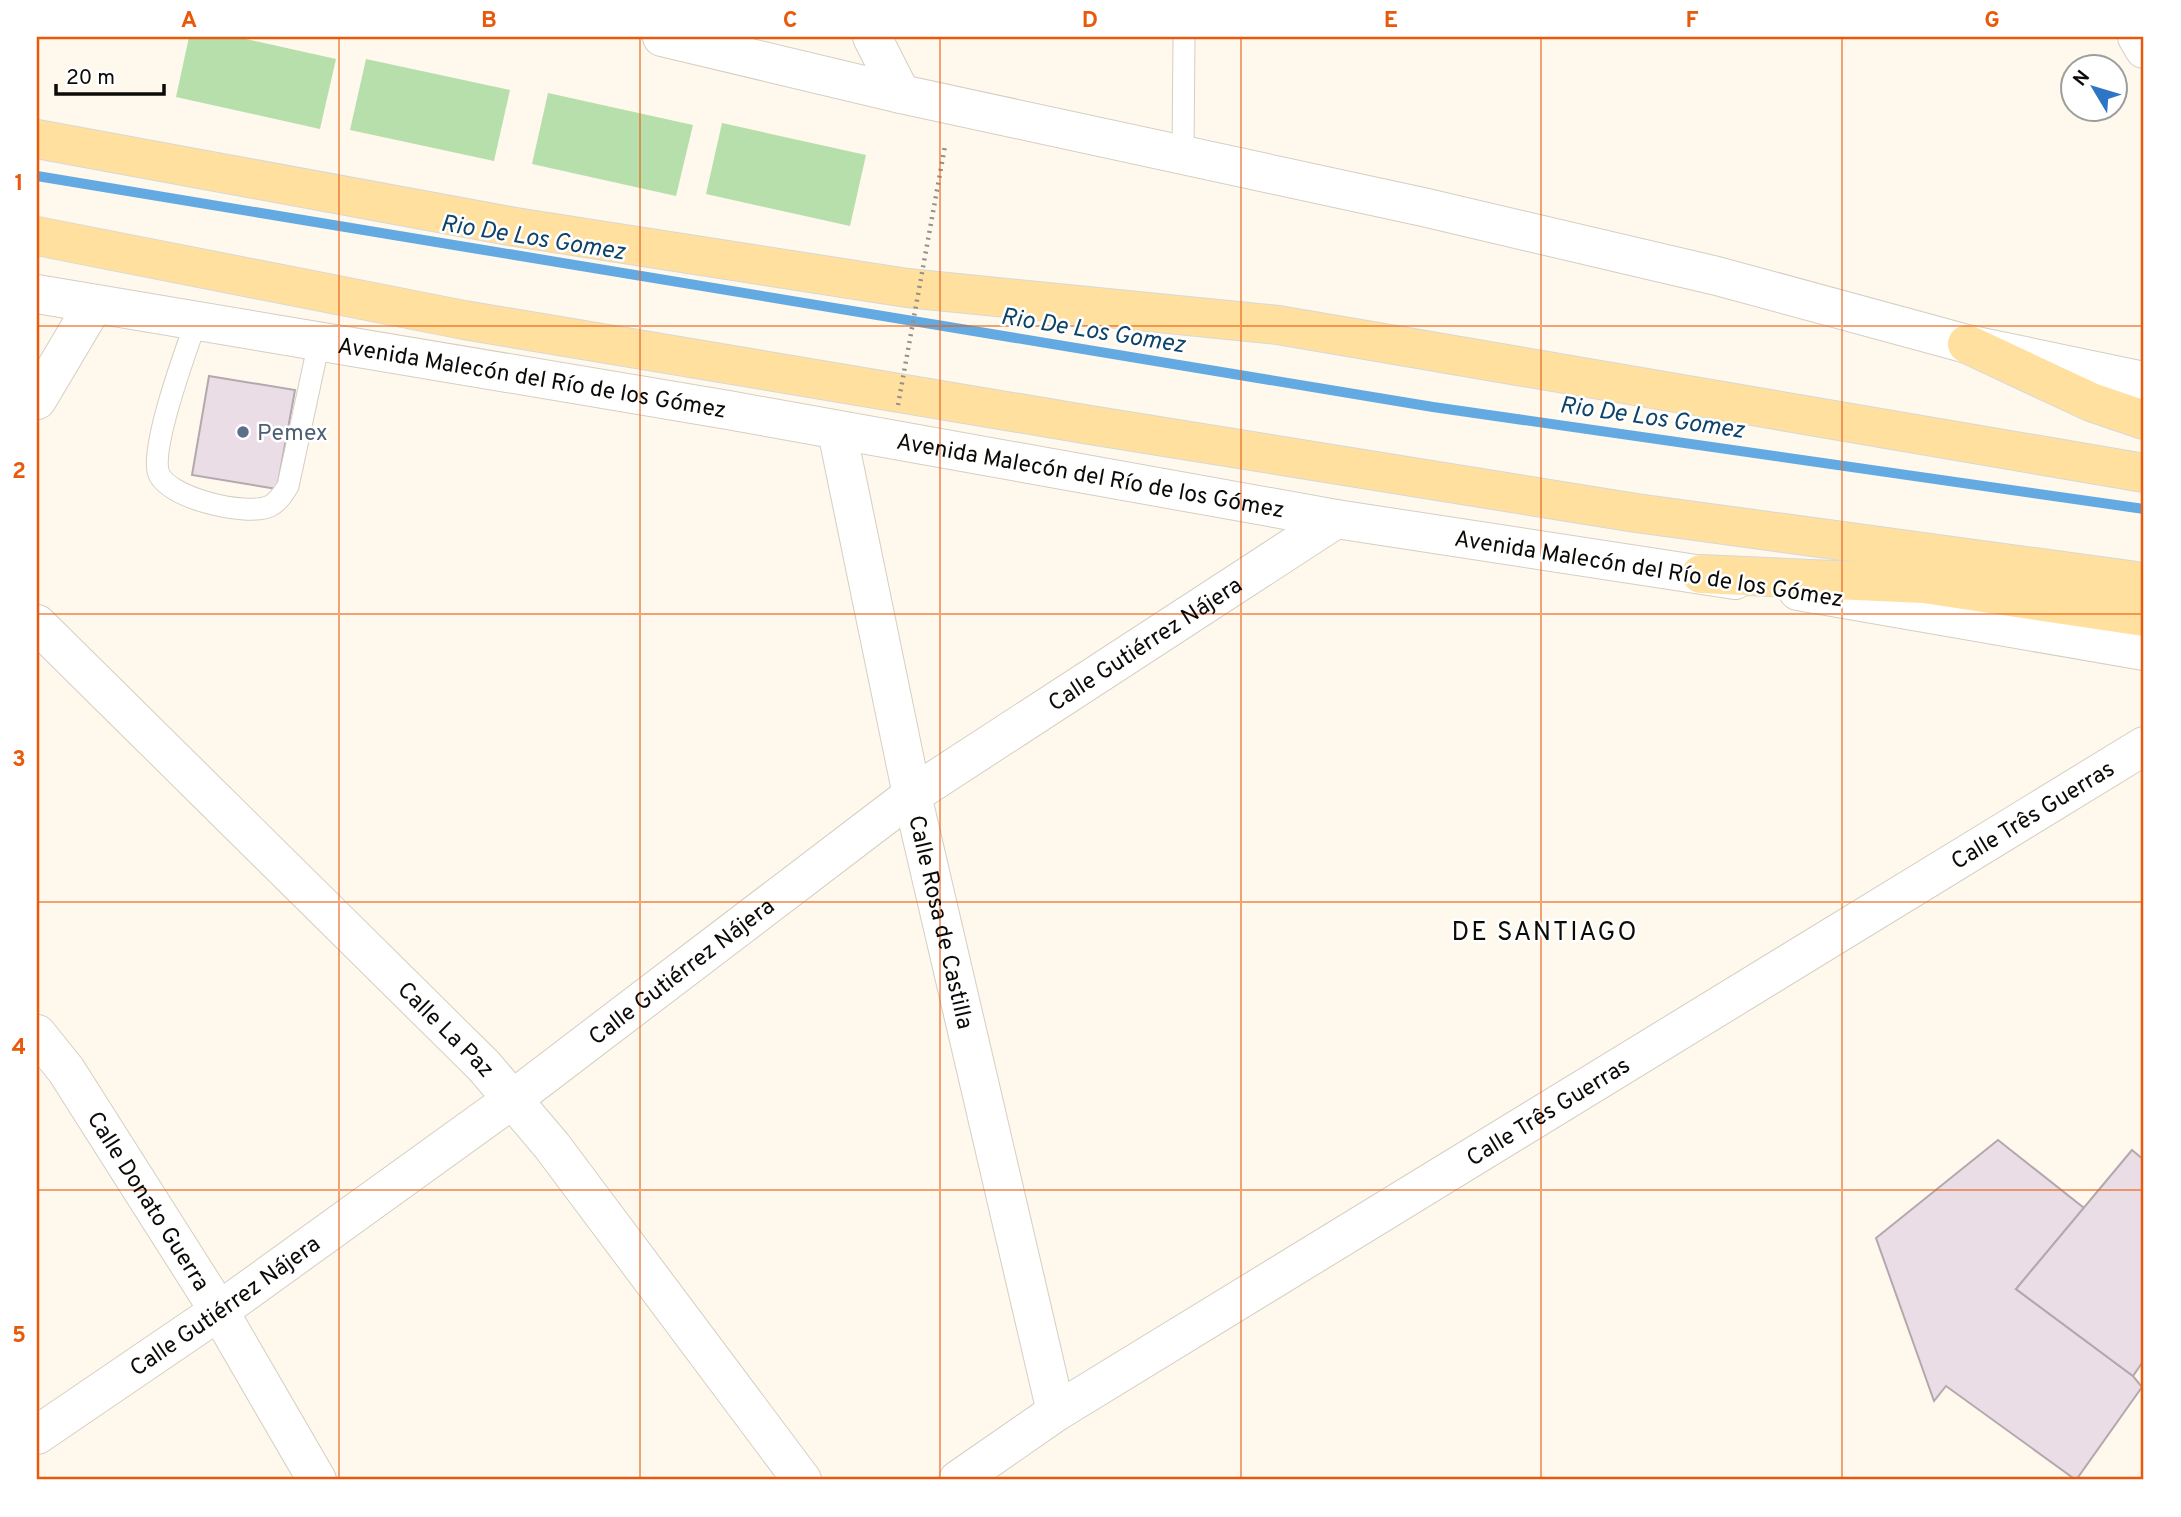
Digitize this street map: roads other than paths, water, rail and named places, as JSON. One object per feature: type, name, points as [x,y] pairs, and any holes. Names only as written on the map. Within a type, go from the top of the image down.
[{"type":"main road","points":[[37,139],[516,227],[907,288],[1278,325],[2144,473]]},
{"type":"main road","name":"Avenida Malecón del Río de los Gómez","points":[[37,236],[464,320],[1104,428],[1636,513],[2144,582]]},
{"type":"main road","points":[[1967,344],[2091,402],[2144,420]]},
{"type":"main road","points":[[1701,574],[1924,584],[2144,617]]},
{"type":"street","points":[[662,37],[901,94],[1717,276],[1967,344],[2144,381]]},
{"type":"street","points":[[872,37],[901,94]]},
{"type":"street","points":[[2137,37],[2144,50]]},
{"type":"street","name":"Avenida Malecón del Río de los Gómez","points":[[37,294],[728,410],[1336,519],[1701,574],[2144,651]]},
{"type":"street","points":[[37,400],[94,304]]},
{"type":"street","name":"Calle Rosa de Castilla","points":[[837,431],[912,794],[1056,1412]]},
{"type":"street","name":"Calle Gutiérrez Nájera","points":[[37,1435],[219,1311],[513,1099],[912,794],[1336,519]]},
{"type":"street","name":"Calle La Paz","points":[[37,624],[475,1056],[513,1099],[802,1480]]},
{"type":"street","name":"Calle Três Guerras","points":[[958,1480],[1056,1412],[2144,747]]},
{"type":"street","name":"Calle Donato Guerra","points":[[37,1034],[66,1070],[219,1311],[317,1480]]},
{"type":"lane","points":[[1183,155],[1184,37]]},
{"type":"lane","points":[[197,319],[178,375],[158,468],[160,478],[178,493],[225,507],[262,509],[275,502],[288,486],[319,342]]},
{"type":"waterway","name":"Rio De Los Gomez","points":[[37,176],[1433,407],[2144,509]]},
{"type":"place","name":"Pemex","points":[[243,432]]},
{"type":"district","name":"DE SANTIAGO","points":[[1545,931]]}]
